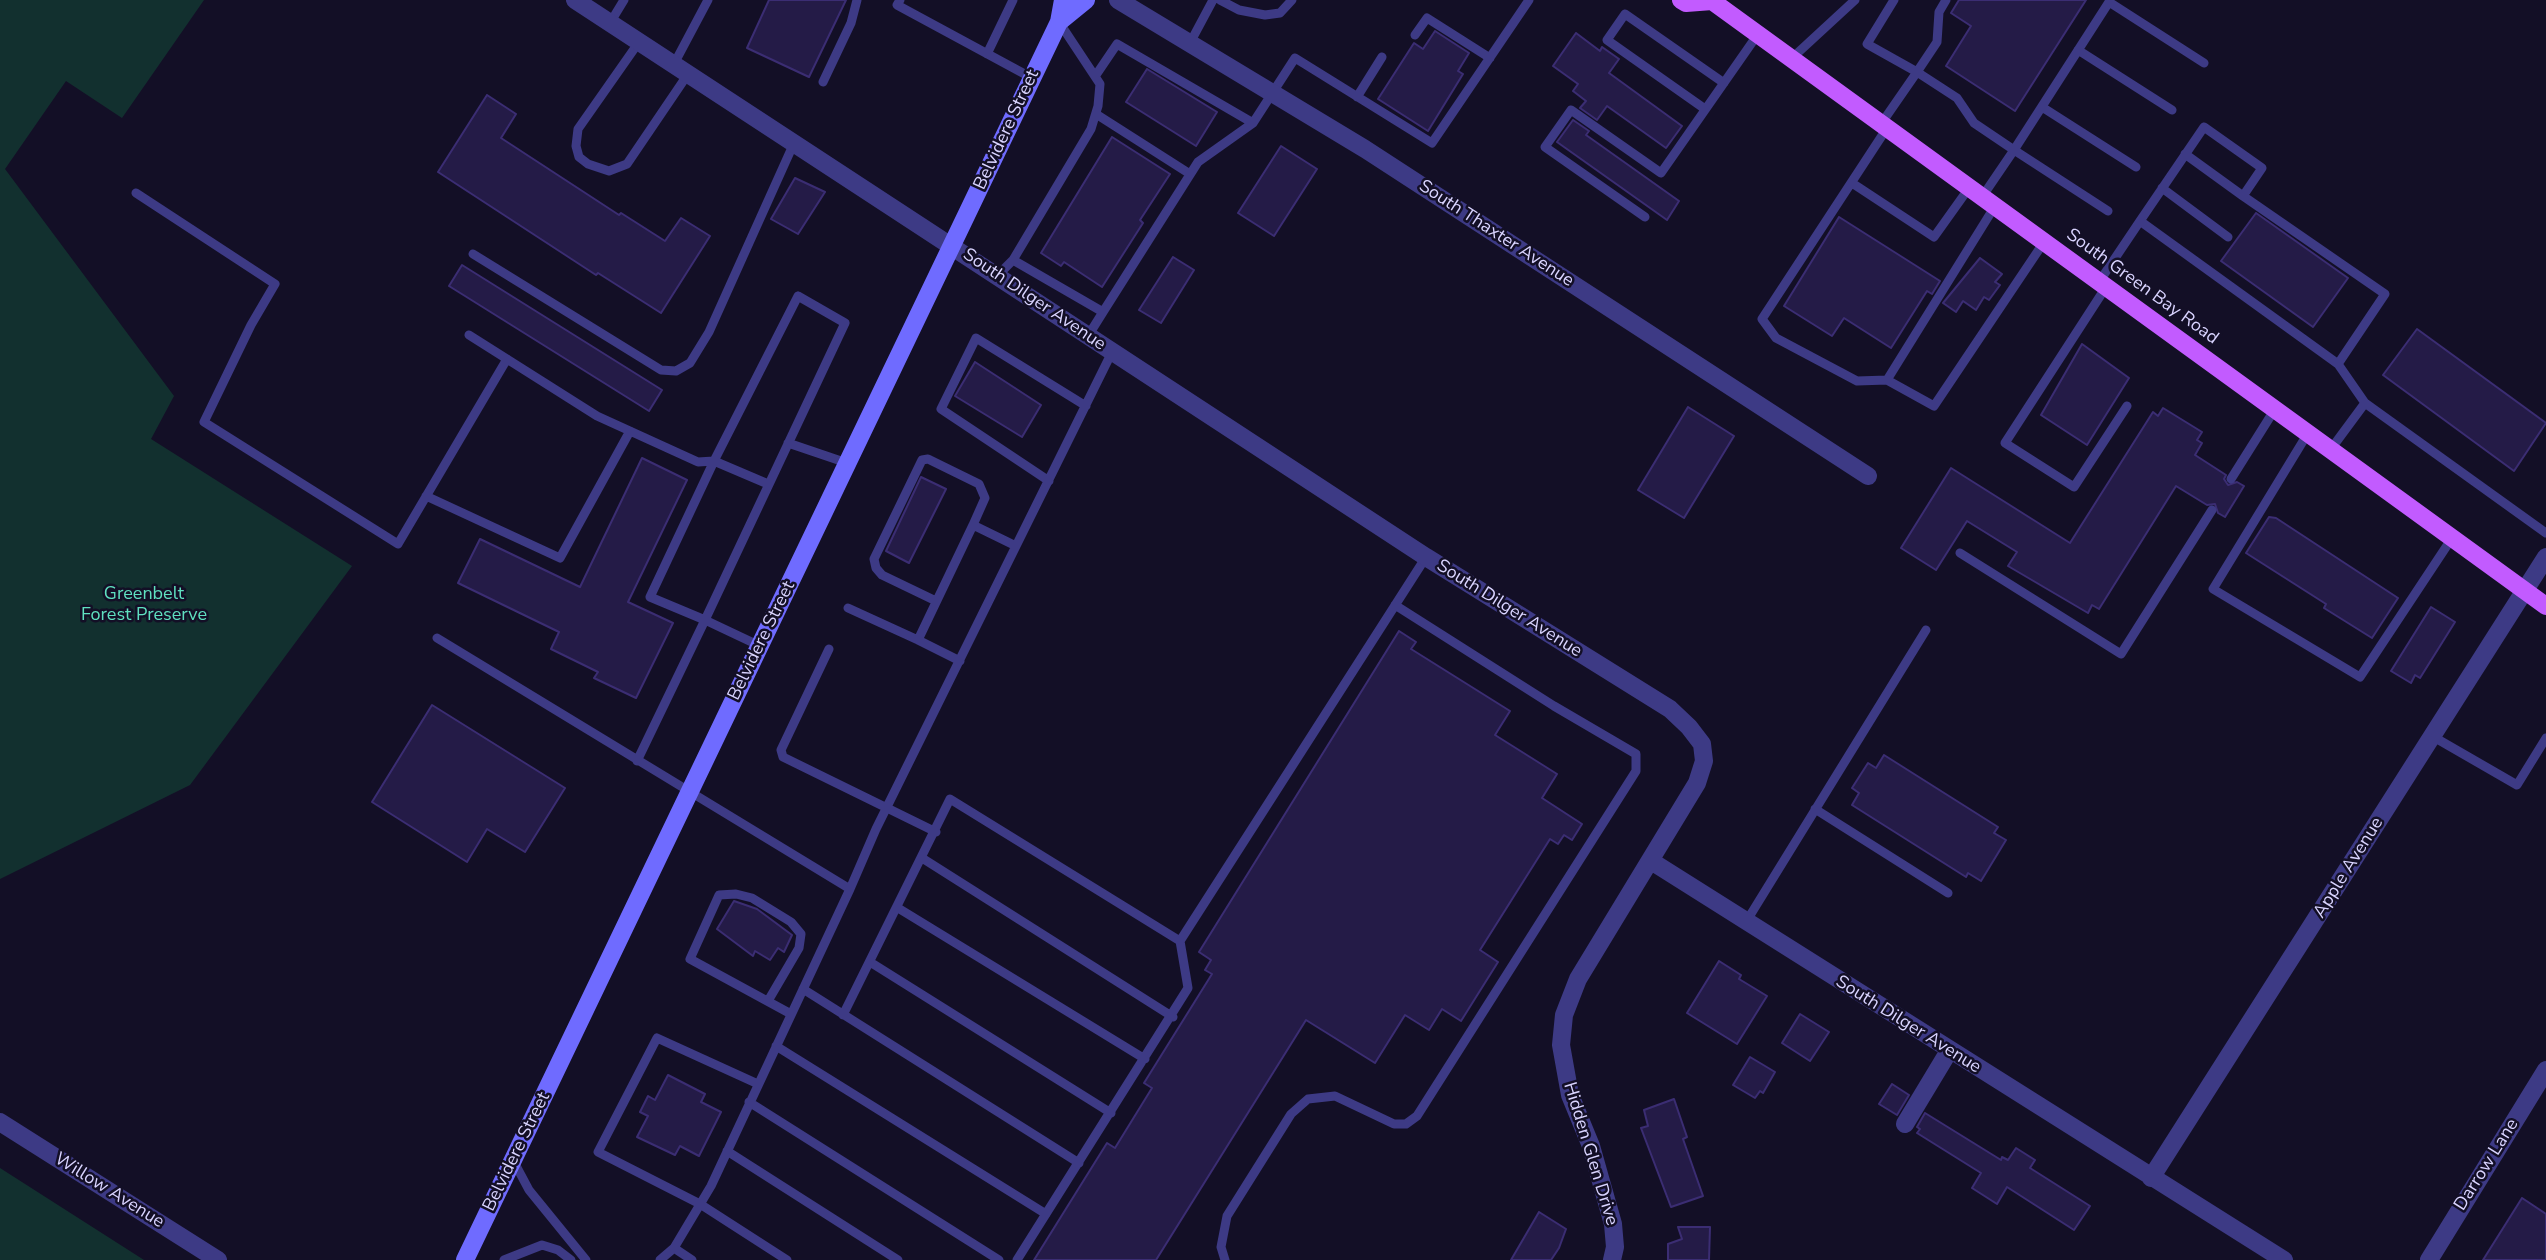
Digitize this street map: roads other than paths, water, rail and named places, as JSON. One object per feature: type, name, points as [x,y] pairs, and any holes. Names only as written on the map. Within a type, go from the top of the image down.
[{"type":"main road","name":"Belvidere Street","points":[[465,1260],[1059,22],[1063,0]]},
{"type":"main road","name":"Belvidere Street","points":[[1059,22],[1087,0]]},
{"type":"main road","name":"South Green Bay Road","points":[[1681,0],[1686,3],[1712,1],[2546,606]]},
{"type":"street","name":"South Dilger Avenue","points":[[575,0],[1426,557],[1670,709],[1702,744],[1704,761],[1698,783],[1651,861],[2284,1260]]},
{"type":"street","name":"South Thaxter Avenue","points":[[1118,0],[1365,149],[1868,476]]},
{"type":"street","name":"Apple Avenue","points":[[2151,1178],[2546,557]]},
{"type":"street","name":"Hidden Glen Drive","points":[[1612,1260],[1615,1247],[1613,1224],[1591,1146],[1570,1095],[1561,1045],[1564,1015],[1578,979],[1651,861]]},
{"type":"street","points":[[1905,1124],[1949,1051]]},
{"type":"street","name":"Darrow Lane","points":[[2429,1260],[2546,1070]]},
{"type":"street","name":"Willow Avenue","points":[[0,1122],[218,1260]]},
{"type":"lane","points":[[610,23],[624,0]]},
{"type":"lane","points":[[639,42],[578,129],[576,146],[579,157],[588,164],[609,172],[627,164],[681,69],[708,0]]},
{"type":"lane","points":[[823,82],[851,23],[857,0]]},
{"type":"lane","points":[[900,0],[898,5],[1032,78]]},
{"type":"lane","points":[[987,54],[1013,0]]},
{"type":"lane","points":[[1190,43],[1213,0]]},
{"type":"lane","points":[[1220,0],[1239,10],[1265,15],[1280,13],[1292,0]]},
{"type":"lane","points":[[1088,337],[1198,162],[1253,123],[1295,58],[1432,143],[1529,0]]},
{"type":"lane","points":[[1791,59],[1845,4],[1855,0]]},
{"type":"lane","points":[[1894,0],[1867,44],[1958,98],[1974,123],[2108,211]]},
{"type":"lane","points":[[1946,0],[1939,12],[1937,42],[1852,183],[1762,319],[1776,338],[1857,381],[1887,380],[1934,406],[2044,242]]},
{"type":"lane","points":[[1887,380],[1982,197],[2109,2],[2204,63]]},
{"type":"lane","points":[[1706,109],[1607,40],[1625,14],[1724,83]]},
{"type":"lane","points":[[1415,35],[1427,18],[1490,58]]},
{"type":"lane","points":[[997,276],[1013,260],[1091,129],[1096,114],[1100,84],[1059,22]]},
{"type":"lane","points":[[1645,216],[1545,146],[1571,110],[1661,173],[1758,34]]},
{"type":"lane","points":[[1096,75],[1117,44],[1253,123]]},
{"type":"lane","points":[[2078,50],[2172,110]]},
{"type":"lane","points":[[1357,97],[1382,57]]},
{"type":"lane","points":[[2042,107],[2136,167]]},
{"type":"lane","points":[[1096,114],[1190,174]]},
{"type":"lane","points":[[2127,406],[2074,487],[2005,443],[2140,221],[2204,127],[2262,168],[2243,196]]},
{"type":"lane","points":[[473,254],[661,370],[676,371],[690,363],[709,332],[794,143]]},
{"type":"lane","points":[[2185,154],[2385,294],[2338,364]]},
{"type":"lane","points":[[1852,183],[1934,237],[1982,197]]},
{"type":"lane","points":[[2162,188],[2228,237]]},
{"type":"lane","points":[[136,193],[275,285],[251,325],[204,422],[398,544],[507,359]]},
{"type":"lane","points":[[2140,221],[2338,364],[2365,403],[2546,533]]},
{"type":"lane","points":[[1013,260],[1103,312]]},
{"type":"lane","points":[[637,761],[705,620],[845,323],[799,296],[714,461],[650,597],[705,620],[760,646]]},
{"type":"lane","points":[[469,335],[597,416],[698,462],[714,461],[768,484]]},
{"type":"lane","points":[[1049,481],[941,409],[976,338],[1086,406]]},
{"type":"lane","points":[[660,1260],[674,1248],[727,1151],[887,808],[1112,352]]},
{"type":"lane","points":[[2331,449],[2365,403]]},
{"type":"lane","points":[[2231,479],[2275,409]]},
{"type":"lane","points":[[426,496],[560,558],[630,431]]},
{"type":"lane","points":[[2308,433],[2213,589],[2360,677],[2452,538]]},
{"type":"lane","points":[[788,443],[847,463]]},
{"type":"lane","points":[[918,640],[985,498],[979,484],[928,459],[922,460],[874,559],[876,568],[882,575],[936,601]]},
{"type":"lane","points":[[1960,553],[2121,654],[2212,510]]},
{"type":"lane","points":[[974,525],[1016,546]]},
{"type":"lane","points":[[1017,1260],[1188,988],[1180,941],[1426,557]]},
{"type":"lane","points":[[1225,1260],[1221,1247],[1227,1216],[1291,1114],[1308,1099],[1335,1096],[1394,1124],[1406,1124],[1417,1116],[1636,771],[1636,754],[1554,706],[1395,605]]},
{"type":"lane","points":[[848,608],[960,660]]},
{"type":"lane","points":[[1746,922],[1927,630]]},
{"type":"lane","points":[[437,638],[850,889]]},
{"type":"lane","points":[[829,649],[781,750],[783,757],[936,832]]},
{"type":"lane","points":[[2432,736],[2517,785],[2546,738]]},
{"type":"lane","points":[[844,1014],[950,799],[1180,941]]},
{"type":"lane","points":[[1815,810],[1948,893]]},
{"type":"lane","points":[[922,858],[1172,1017]]},
{"type":"lane","points":[[768,1001],[799,947],[801,934],[790,922],[752,898],[736,894],[719,895],[690,959],[791,1014]]},
{"type":"lane","points":[[898,908],[1145,1059]]},
{"type":"lane","points":[[870,962],[1111,1113]]},
{"type":"lane","points":[[803,989],[1079,1163]]},
{"type":"lane","points":[[758,1084],[656,1038],[598,1152],[700,1204],[788,1260]]},
{"type":"lane","points":[[776,1046],[1046,1214]]},
{"type":"lane","points":[[750,1102],[999,1260]]},
{"type":"lane","points":[[727,1151],[898,1260]]},
{"type":"lane","points":[[513,1160],[530,1191],[586,1260]]},
{"type":"lane","points":[[504,1260],[542,1245],[558,1250],[571,1260]]},
{"type":"lane","points":[[674,1248],[692,1260]]},
{"type":"park label","name":"Greenbelt Forest Preserve","points":[[144,605]]}]
